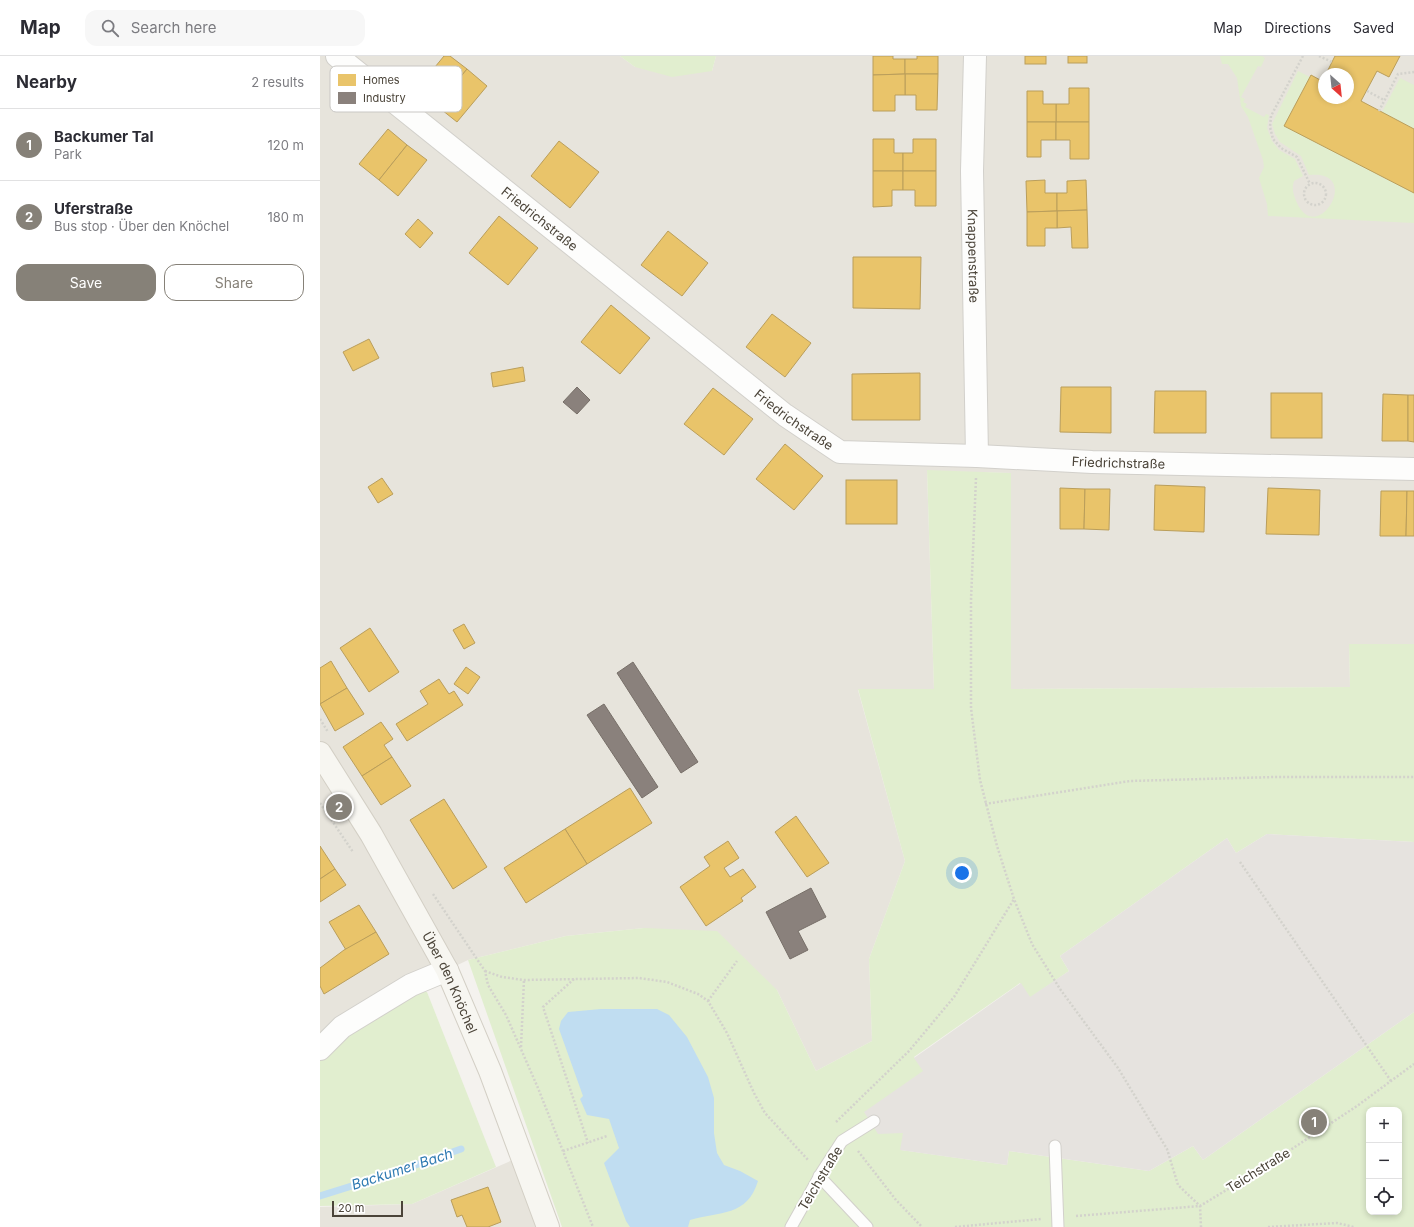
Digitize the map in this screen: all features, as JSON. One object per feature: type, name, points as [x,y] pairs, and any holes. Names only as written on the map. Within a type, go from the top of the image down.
[{"type":"main road","name":"Über den Knöchel","points":[[320,753],[371,834],[448,970],[490,1071],[548,1227]]},
{"type":"street","name":"Friedrichstraße","points":[[338,56],[350,66]]},
{"type":"street","name":"Knappenstraße","points":[[975,56],[972,171],[977,456]]},
{"type":"street","name":"Friedrichstraße","points":[[408,112],[785,415],[840,452],[977,456],[1092,462],[1414,469]]},
{"type":"street","points":[[320,1049],[342,1027],[411,985],[448,970]]},
{"type":"lane","name":"Teichstraße","points":[[791,1227],[820,1174],[842,1141],[874,1121]]},
{"type":"lane","points":[[1055,1146],[1058,1222]]},
{"type":"lane","points":[[820,1174],[867,1227]]},
{"type":"path","points":[[1303,56],[1271,116],[1270,127],[1277,144],[1300,161],[1310,184]]},
{"type":"path","points":[[1319,56],[1332,62]]},
{"type":"path","points":[[1379,111],[1398,74],[1414,72]]},
{"type":"path","points":[[1366,91],[1384,100]]},
{"type":"path","points":[[1310,184],[1317,184],[1323,188],[1326,194],[1320,204],[1310,204],[1305,199],[1304,192],[1310,184]]},
{"type":"path","points":[[977,456],[970,669],[972,715],[980,780],[985,804],[1014,898],[1032,944],[1045,966],[1122,1075],[1167,1149],[1178,1184],[1200,1206],[1201,1227]]},
{"type":"path","points":[[985,804],[1130,780],[1276,777],[1414,777]]},
{"type":"path","points":[[1240,862],[1391,1081]]},
{"type":"path","points":[[833,1125],[909,1051],[954,997],[1014,898]]},
{"type":"path","points":[[708,1001],[737,961]]},
{"type":"path","points":[[593,1227],[538,1088],[506,1015],[488,984],[485,971],[502,977],[524,980],[639,978],[660,981],[685,989],[708,1001],[727,1033],[754,1094],[765,1113],[820,1174]]},
{"type":"path","points":[[574,979],[543,1007],[588,1143]]},
{"type":"path","points":[[521,1049],[524,980]]},
{"type":"path","name":"Teichstraße","points":[[1200,1206],[1266,1166],[1357,1106],[1414,1064]]},
{"type":"path","points":[[563,1151],[607,1136]]},
{"type":"path","points":[[848,1137],[896,1200],[922,1227]]},
{"type":"path","points":[[955,1227],[1058,1222],[1200,1206]]},
{"type":"path","points":[[1268,1227],[1337,1223],[1354,1227]]},
{"type":"shaded area","points":[[320,56],[620,56],[635,67],[712,71],[716,56],[1414,56],[1414,644],[1349,644],[1350,687],[1010,689],[1011,473],[927,471],[934,689],[858,690],[905,861],[869,959],[872,1041],[816,1071],[777,990],[644,928],[566,936],[468,960],[447,970],[320,1049]]},
{"type":"shaded area","points":[[1267,834],[1414,842],[1414,1012],[1203,1160],[1193,1146],[1149,1171],[1009,1151],[1007,1165],[900,1150],[903,1133],[878,1134],[864,1112],[923,1071],[914,1058],[1021,983],[1030,997],[1069,971],[1060,956],[1227,838],[1236,853]]},
{"type":"shaded area","points":[[522,1156],[548,1227],[320,1227],[320,1207],[412,1204]]},
{"type":"green space","points":[[620,56],[716,56],[712,71],[672,77],[635,67]]},
{"type":"green space","points":[[1220,56],[1262,56],[1265,58],[1261,67],[1258,66],[1241,97],[1245,99],[1243,102],[1247,104],[1245,107],[1264,117],[1266,114],[1269,115],[1267,128],[1272,141],[1279,150],[1295,159],[1303,176],[1294,181],[1293,193],[1298,205],[1307,215],[1316,216],[1325,212],[1332,203],[1335,192],[1333,183],[1325,176],[1309,175],[1301,156],[1280,142],[1275,134],[1272,124],[1298,71],[1310,77],[1284,126],[1414,193],[1414,223],[1268,216],[1267,204],[1259,178],[1264,167],[1263,160],[1248,117],[1241,106],[1237,78],[1228,64],[1222,64]]},
{"type":"green space","points":[[1400,78],[1414,85],[1414,129],[1382,112]]},
{"type":"green space","points":[[927,470],[1011,473],[1011,689],[1350,687],[1349,644],[1414,644],[1414,842],[1267,834],[1236,853],[1227,838],[1060,956],[1069,971],[1030,998],[1020,983],[914,1057],[924,1071],[904,1133],[901,1150],[1007,1165],[1009,1151],[1149,1171],[1193,1146],[1203,1160],[1414,1012],[1414,1227],[562,1227],[468,960],[566,936],[644,928],[717,931],[777,990],[816,1071],[872,1041],[869,959],[905,861],[858,689],[934,689]]},
{"type":"green space","points":[[420,991],[427,992],[496,1167],[412,1204],[320,1206],[320,1061],[361,1023]]},
{"type":"water","points":[[601,1009],[657,1009],[669,1015],[687,1037],[708,1077],[714,1098],[714,1133],[717,1153],[724,1165],[740,1171],[758,1181],[753,1193],[740,1207],[731,1211],[690,1220],[688,1227],[630,1227],[626,1221],[604,1163],[619,1148],[609,1119],[587,1115],[580,1099],[583,1096],[559,1029],[561,1021],[568,1012]]},
{"type":"building: Homes","points":[[444,56],[450,56],[467,69],[462,75],[462,66],[436,66]]},
{"type":"building: Homes","points":[[873,56],[893,56],[893,59],[905,59],[905,74],[873,75]]},
{"type":"building: Homes","points":[[917,56],[938,56],[938,74],[905,74],[905,59],[917,59]]},
{"type":"building: Homes","points":[[1025,56],[1046,56],[1046,64],[1025,64]]},
{"type":"building: Homes","points":[[1068,56],[1087,56],[1087,63],[1068,63]]},
{"type":"building: Homes","points":[[1335,56],[1400,56],[1389,77],[1377,71],[1361,101],[1414,129],[1414,193],[1284,126],[1311,75],[1318,79],[1318,104],[1354,104],[1354,68],[1329,68]]},
{"type":"building: Homes","points":[[467,69],[487,86],[457,122],[444,112],[462,112],[462,75]]},
{"type":"building: Homes","points":[[905,74],[938,74],[937,110],[916,110],[916,95],[905,95]]},
{"type":"building: Homes","points":[[905,74],[905,95],[895,95],[895,111],[873,111],[873,75]]},
{"type":"building: Homes","points":[[1069,88],[1089,88],[1089,122],[1056,122],[1056,104],[1069,104]]},
{"type":"building: Homes","points":[[1027,91],[1043,91],[1043,104],[1056,104],[1056,122],[1027,122]]},
{"type":"building: Homes","points":[[1027,122],[1056,122],[1056,140],[1041,140],[1041,157],[1027,157]]},
{"type":"building: Homes","points":[[1056,122],[1089,122],[1089,159],[1070,159],[1070,140],[1056,140]]},
{"type":"building: Homes","points":[[388,129],[407,145],[379,180],[359,164]]},
{"type":"building: Homes","points":[[873,139],[894,139],[894,153],[903,153],[903,171],[873,171]]},
{"type":"building: Homes","points":[[913,139],[936,139],[936,171],[903,171],[903,153],[913,153]]},
{"type":"building: Homes","points":[[559,141],[599,172],[570,208],[531,176]]},
{"type":"building: Homes","points":[[407,145],[427,160],[398,196],[379,180]]},
{"type":"building: Homes","points":[[873,171],[903,171],[903,190],[892,190],[892,206],[873,207]]},
{"type":"building: Homes","points":[[903,171],[936,171],[936,206],[915,206],[915,190],[903,190]]},
{"type":"building: Homes","points":[[1045,180],[1045,193],[1057,193],[1057,211],[1027,212],[1026,181]]},
{"type":"building: Homes","points":[[1086,180],[1087,210],[1057,211],[1057,193],[1067,193],[1067,181]]},
{"type":"building: Homes","points":[[1087,210],[1088,248],[1072,248],[1071,227],[1057,228],[1057,211]]},
{"type":"building: Homes","points":[[1057,211],[1057,228],[1045,228],[1045,246],[1027,246],[1027,212]]},
{"type":"building: Homes","points":[[499,216],[538,248],[508,285],[469,253]]},
{"type":"building: Homes","points":[[418,219],[433,233],[420,248],[405,234]]},
{"type":"building: Homes","points":[[668,231],[708,263],[682,296],[641,265]]},
{"type":"building: Homes","points":[[853,257],[921,257],[920,309],[853,308]]},
{"type":"building: Homes","points":[[611,305],[650,338],[620,374],[581,342]]},
{"type":"building: Homes","points":[[772,314],[811,343],[785,377],[746,347]]},
{"type":"building: Homes","points":[[369,339],[379,358],[353,371],[343,352]]},
{"type":"building: Homes","points":[[523,367],[525,381],[493,387],[491,373]]},
{"type":"building: Homes","points":[[920,373],[920,420],[852,420],[852,374]]},
{"type":"building: Homes","points":[[1061,387],[1111,387],[1111,433],[1060,432]]},
{"type":"building: Homes","points":[[713,388],[753,419],[724,455],[684,424]]},
{"type":"building: Homes","points":[[1155,391],[1206,391],[1206,433],[1154,433]]},
{"type":"building: Homes","points":[[1271,393],[1322,393],[1322,438],[1271,438]]},
{"type":"building: Homes","points":[[1383,394],[1408,395],[1408,441],[1382,441]]},
{"type":"building: Homes","points":[[1408,395],[1414,395],[1414,442],[1408,441]]},
{"type":"building: Homes","points":[[785,444],[823,476],[794,510],[756,479]]},
{"type":"building: Homes","points":[[382,478],[393,494],[378,503],[368,487]]},
{"type":"building: Homes","points":[[846,480],[897,480],[897,524],[846,524]]},
{"type":"building: Homes","points":[[1155,485],[1205,487],[1204,532],[1154,530]]},
{"type":"building: Homes","points":[[1060,488],[1085,489],[1084,529],[1060,529]]},
{"type":"building: Homes","points":[[1268,488],[1320,490],[1319,535],[1266,534]]},
{"type":"building: Homes","points":[[1085,489],[1110,489],[1109,530],[1084,529]]},
{"type":"building: Homes","points":[[1381,491],[1407,491],[1406,536],[1380,536]]},
{"type":"building: Homes","points":[[1407,491],[1414,491],[1414,536],[1406,536]]},
{"type":"building: Homes","points":[[464,624],[475,643],[464,649],[453,630]]},
{"type":"building: Homes","points":[[370,628],[399,672],[369,692],[340,648]]},
{"type":"building: Homes","points":[[331,661],[347,688],[320,704],[320,668]]},
{"type":"building: Homes","points":[[466,667],[480,677],[468,694],[454,684]]},
{"type":"building: Homes","points":[[439,679],[449,694],[454,691],[463,705],[407,741],[396,724],[428,704],[420,691]]},
{"type":"building: Homes","points":[[347,688],[364,714],[335,731],[320,704]]},
{"type":"building: Homes","points":[[381,722],[393,739],[384,745],[392,757],[362,776],[343,747]]},
{"type":"building: Homes","points":[[392,757],[411,786],[381,805],[362,776]]},
{"type":"building: Homes","points":[[630,788],[652,823],[587,864],[565,829]]},
{"type":"building: Homes","points":[[444,799],[487,867],[453,889],[410,820]]},
{"type":"building: Homes","points":[[796,816],[829,863],[807,877],[775,832]]},
{"type":"building: Homes","points":[[565,829],[587,864],[526,903],[504,868]]},
{"type":"building: Homes","points":[[728,841],[739,858],[724,868],[730,877],[743,869],[756,887],[741,898],[743,901],[706,926],[680,887],[710,866],[704,857]]},
{"type":"building: Homes","points":[[320,846],[335,869],[320,879]]},
{"type":"building: Homes","points":[[335,869],[346,885],[320,902],[320,879]]},
{"type":"building: Homes","points":[[359,905],[376,932],[346,950],[329,922]]},
{"type":"building: Homes","points":[[376,932],[389,954],[324,994],[320,986],[320,968],[344,950]]},
{"type":"building: Homes","points":[[488,1187],[501,1222],[488,1227],[467,1227],[462,1215],[457,1217],[451,1200]]},
{"type":"building: Industry","points":[[577,387],[590,400],[577,414],[563,402]]},
{"type":"building: Industry","points":[[633,662],[698,762],[681,773],[617,673]]},
{"type":"building: Industry","points":[[604,704],[658,787],[642,798],[587,715]]},
{"type":"building: Industry","points":[[811,888],[826,917],[798,931],[808,950],[790,959],[766,912]]},
{"type":"waterway","name":"Backumer Bach","points":[[320,1196],[387,1175],[461,1149]]},
{"type":"place","name":"Uferstraße","points":[[339,807]]},
{"type":"place","name":"Backumer Tal","points":[[1314,1122]]}]
